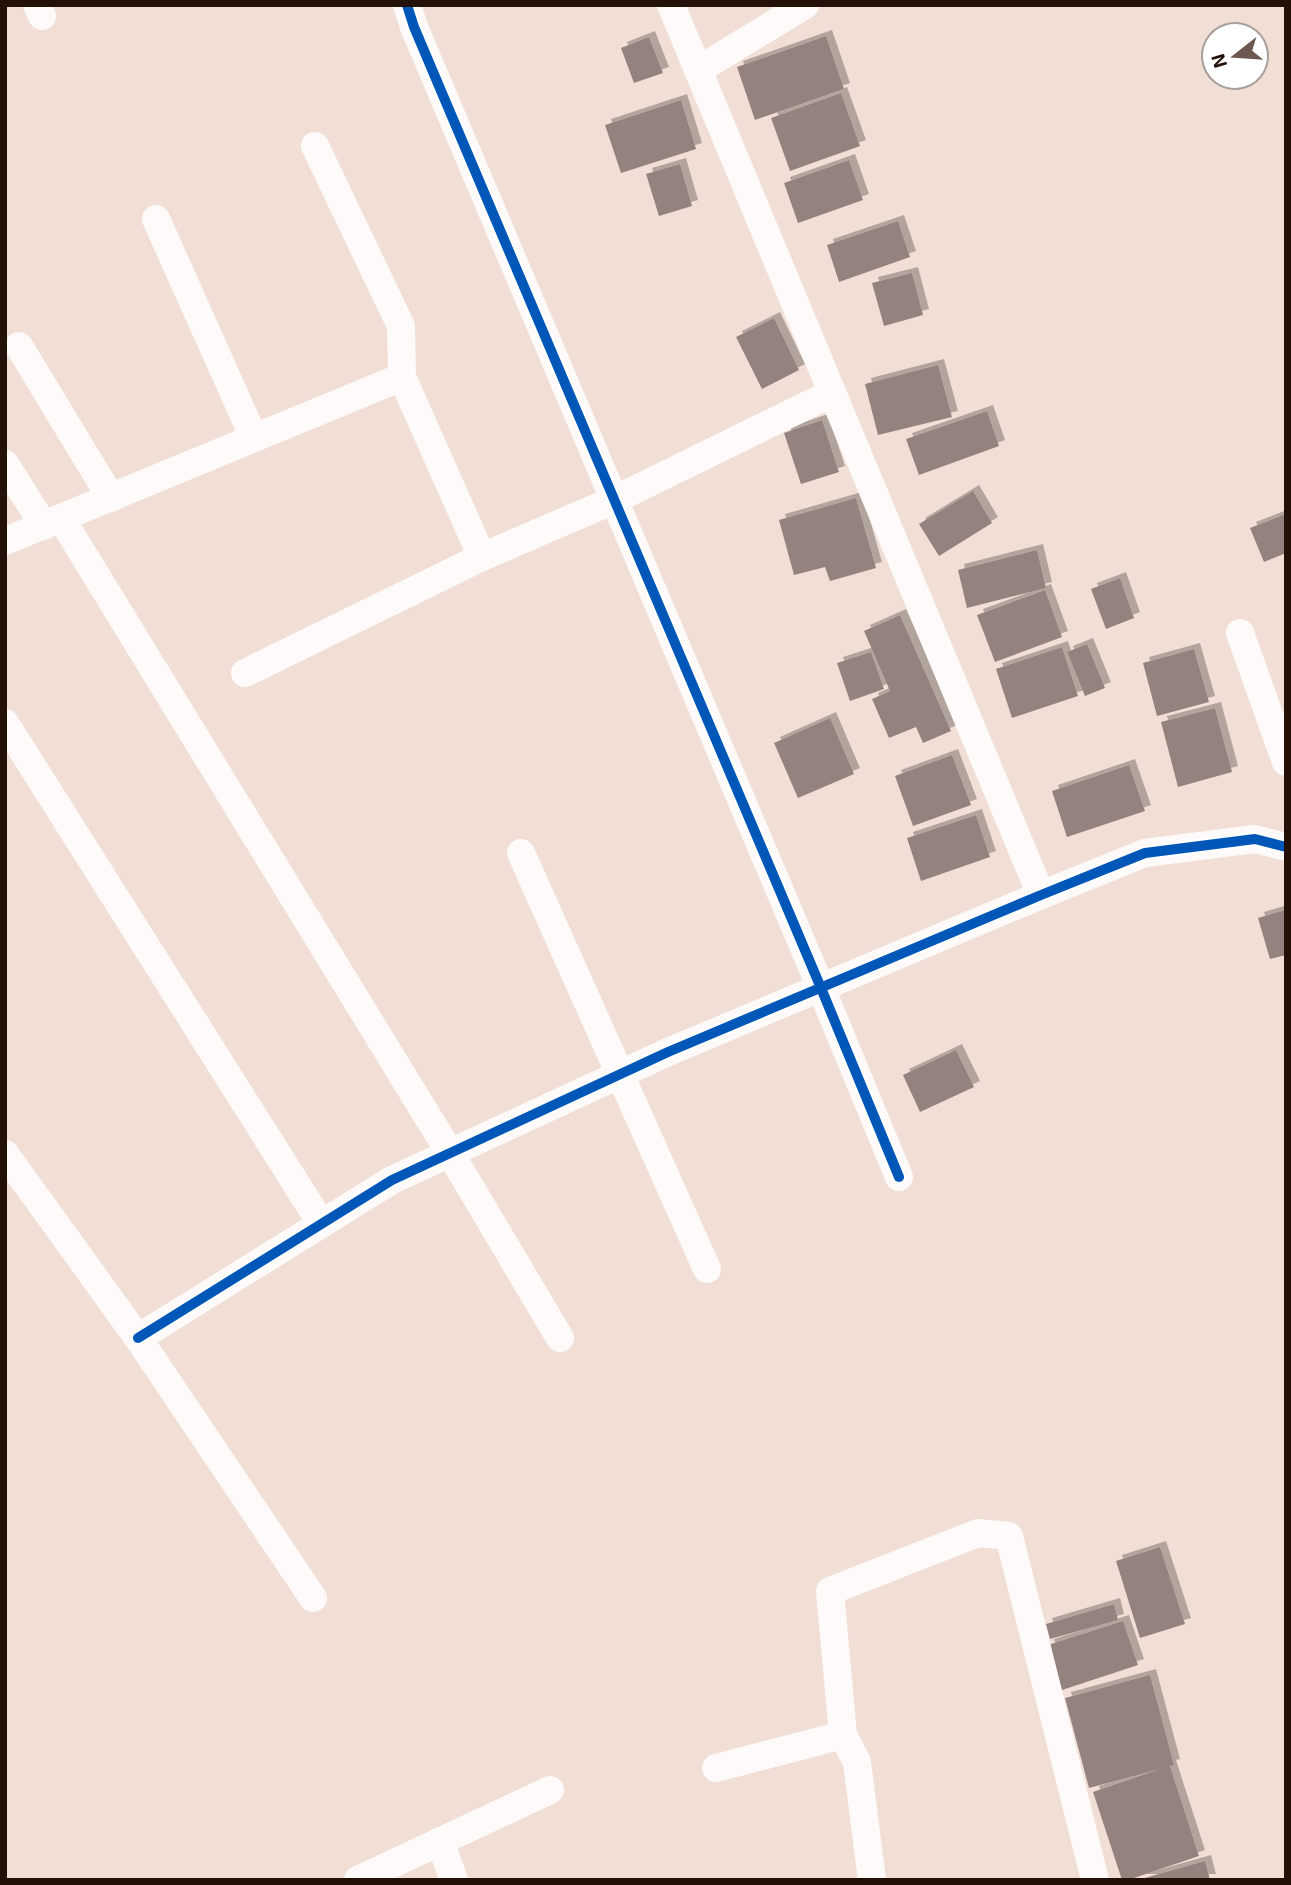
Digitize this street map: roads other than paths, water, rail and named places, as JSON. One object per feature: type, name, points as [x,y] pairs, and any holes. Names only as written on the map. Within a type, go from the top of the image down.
[{"type":"street","points":[[407,5],[899,1177]]},
{"type":"street","points":[[671,5],[1041,895]]},
{"type":"street","points":[[698,70],[805,5]]},
{"type":"street","points":[[314,146],[401,326],[402,377],[482,557]]},
{"type":"street","points":[[156,219],[254,438]]},
{"type":"street","points":[[19,346],[111,498]]},
{"type":"street","points":[[5,541],[402,377]]},
{"type":"street","points":[[245,673],[482,557],[614,500],[832,393]]},
{"type":"street","points":[[5,464],[53,522],[450,1153],[560,1338]]},
{"type":"street","points":[[1240,633],[1286,762]]},
{"type":"street","points":[[5,723],[321,1223]]},
{"type":"street","points":[[138,1338],[392,1180],[668,1052],[1145,853],[1255,839],[1286,847]]},
{"type":"street","points":[[522,853],[707,1269]]},
{"type":"street","points":[[5,1154],[138,1338],[313,1598]]},
{"type":"street","points":[[872,1880],[857,1762],[843,1735],[830,1591],[978,1533],[1009,1536],[1095,1880]]},
{"type":"street","points":[[716,1768],[843,1735]]},
{"type":"street","points":[[358,1880],[550,1790]]},
{"type":"street","points":[[440,1842],[454,1880]]}]
